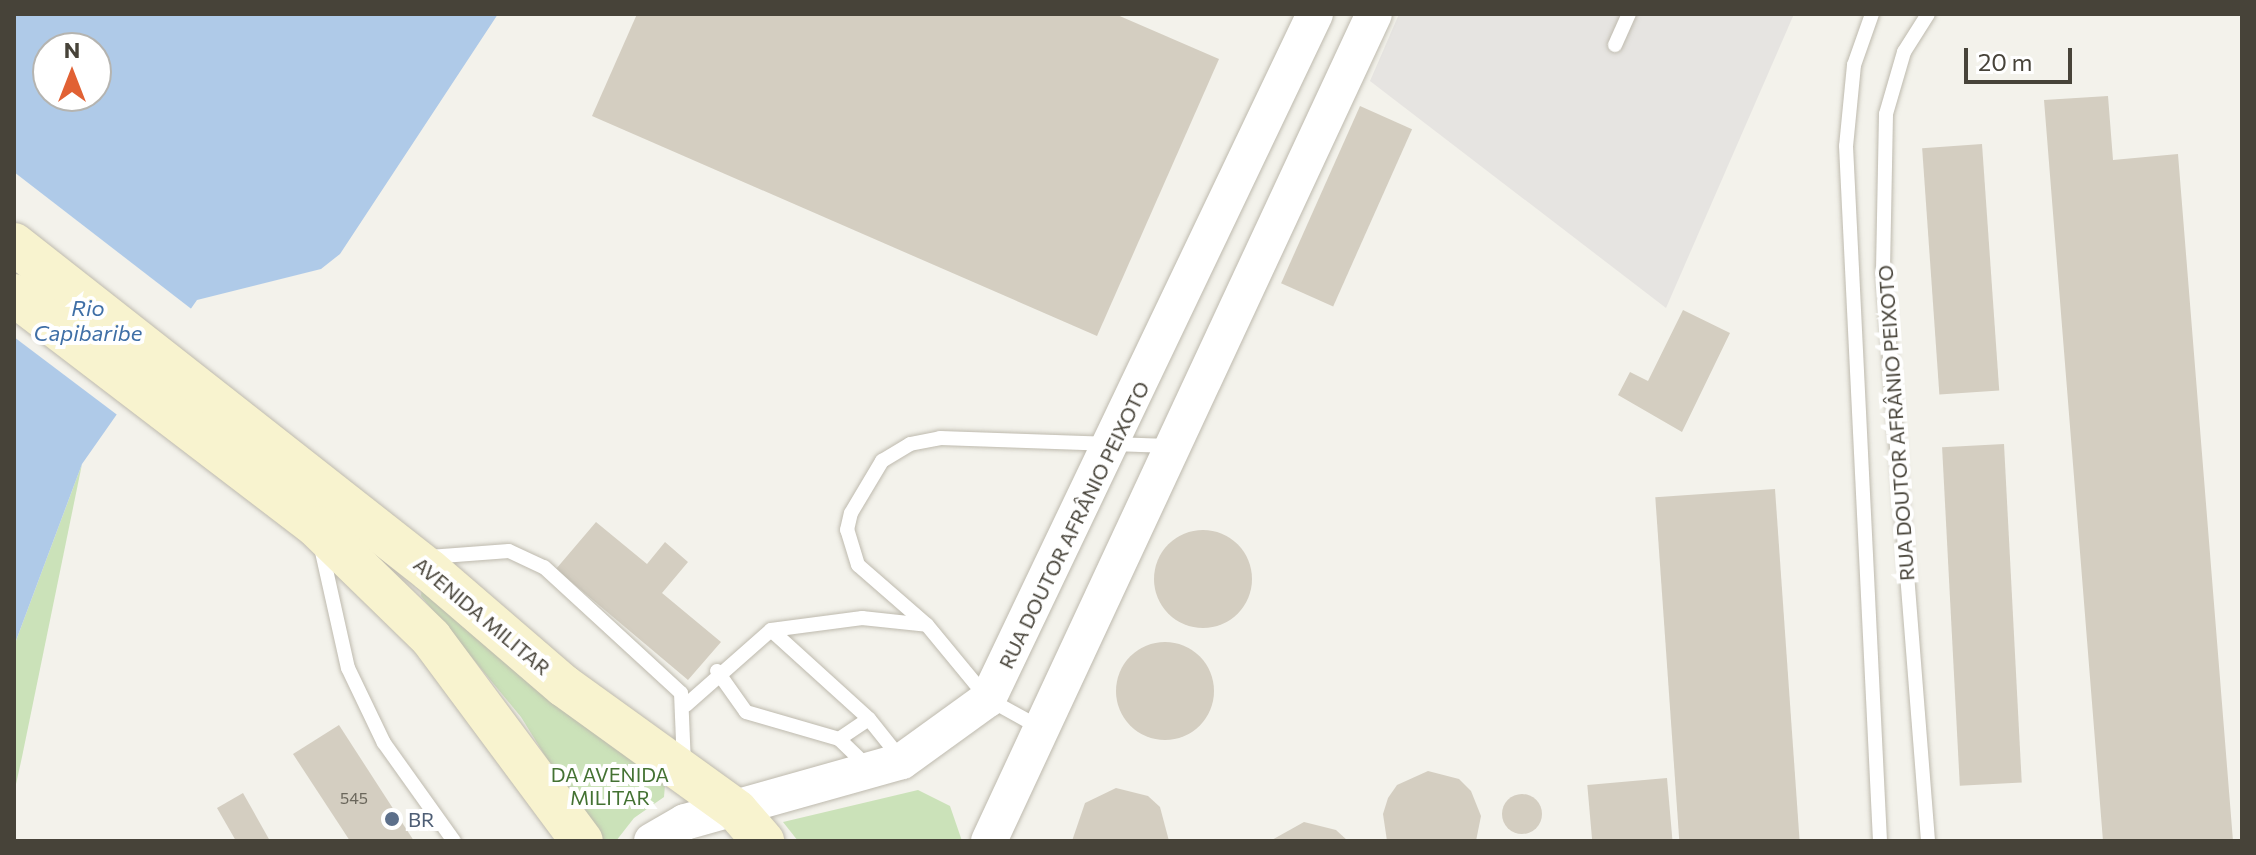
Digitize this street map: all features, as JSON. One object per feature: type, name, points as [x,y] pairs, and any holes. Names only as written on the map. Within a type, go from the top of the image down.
[{"type":"main road","points":[[14,244],[431,638],[582,841]]},
{"type":"main road","points":[[14,295],[186,404]]},
{"type":"main road","name":"AVENIDA MILITAR","points":[[186,404],[413,558],[564,686],[750,826]]},
{"type":"street","name":"RUA DOUTOR AFRÂNIO PEIXOTO","points":[[652,841],[685,822],[750,826],[888,767],[988,699],[1116,442],[1315,14]]},
{"type":"street","points":[[989,841],[1037,726],[1175,447],[1374,14]]},
{"type":"lane","points":[[1615,45],[1629,14]]},
{"type":"lane","name":"RUA DOUTOR AFRÂNIO PEIXOTO","points":[[1872,14],[1854,65],[1846,146],[1880,841]]},
{"type":"lane","name":"RUA DOUTOR AFRÂNIO PEIXOTO","points":[[1928,14],[1904,52],[1886,114],[1883,269],[1928,841]]},
{"type":"lane","points":[[1037,726],[988,699],[927,625],[850,552],[851,513],[882,461],[892,451],[940,438],[1116,442],[1175,447]]},
{"type":"lane","points":[[317,527],[348,668],[384,743],[454,841]]},
{"type":"lane","points":[[413,558],[495,551],[525,556],[667,678],[686,705],[684,774]]},
{"type":"lane","points":[[686,705],[717,671],[771,630],[862,618],[927,625]]},
{"type":"lane","points":[[771,630],[869,719],[888,767]]},
{"type":"lane","points":[[717,671],[746,712],[839,739],[888,767]]},
{"type":"lane","points":[[839,739],[869,719]]},
{"type":"green space","points":[[82,464],[22,757],[14,793],[14,646]]},
{"type":"green space","name":"DA AVENIDA MILITAR","points":[[422,588],[665,785],[664,797],[634,818],[616,841],[598,841],[521,717],[421,596]]},
{"type":"green space","points":[[918,790],[950,806],[962,841],[798,841],[783,822]]},
{"type":"shaded area","points":[[1399,14],[1794,14],[1666,308],[1370,81]]},
{"type":"water","points":[[14,14],[498,14],[340,254],[321,269],[197,300],[82,464],[14,646]]},
{"type":"pier","name":"Rio Capibaribe","points":[[14,172],[194,311],[120,417],[14,337]]},
{"type":"building","points":[[637,14],[1115,14],[1219,59],[1097,336],[592,116]]},
{"type":"building","points":[[2108,96],[2113,160],[2178,154],[2233,841],[2103,841],[2044,100]]},
{"type":"building","points":[[1360,106],[1412,129],[1333,306],[1281,283]]},
{"type":"building","points":[[1982,144],[1999,390],[1939,395],[1922,148]]},
{"type":"building","points":[[1683,310],[1730,333],[1682,432],[1618,395],[1630,372],[1648,381]]},
{"type":"building","points":[[2004,444],[2022,783],[1960,786],[1942,447]]},
{"type":"building","points":[[1775,489],[1800,841],[1679,841],[1655,497]]},
{"type":"building","points":[[596,522],[647,564],[665,542],[688,562],[662,593],[721,642],[688,680],[556,569]]},
{"type":"building","points":[[1203,530],[1222,534],[1238,544],[1248,560],[1252,579],[1248,598],[1238,614],[1222,624],[1203,628],[1184,624],[1168,614],[1158,598],[1154,579],[1158,560],[1168,544],[1184,534]]},
{"type":"building","points":[[1165,642],[1184,646],[1200,656],[1210,672],[1214,691],[1210,710],[1200,726],[1184,736],[1165,740],[1146,736],[1130,726],[1120,710],[1116,691],[1120,672],[1130,656],[1146,646]]},
{"type":"building","points":[[339,725],[414,841],[350,841],[293,754]]},
{"type":"building","points":[[1428,771],[1459,779],[1471,791],[1481,816],[1476,841],[1387,841],[1383,814],[1388,798],[1397,785]]},
{"type":"building","points":[[1667,778],[1672,841],[1592,841],[1587,785]]},
{"type":"building","points":[[1116,788],[1148,796],[1160,807],[1169,841],[1072,841],[1085,803]]},
{"type":"building","points":[[243,793],[270,841],[236,841],[217,808]]},
{"type":"building","points":[[1522,794],[1536,800],[1542,814],[1536,828],[1522,834],[1508,828],[1502,814],[1508,800]]},
{"type":"building","points":[[1304,822],[1336,830],[1348,841],[1270,841]]},
{"type":"place","name":"BR","points":[[392,819]]}]
